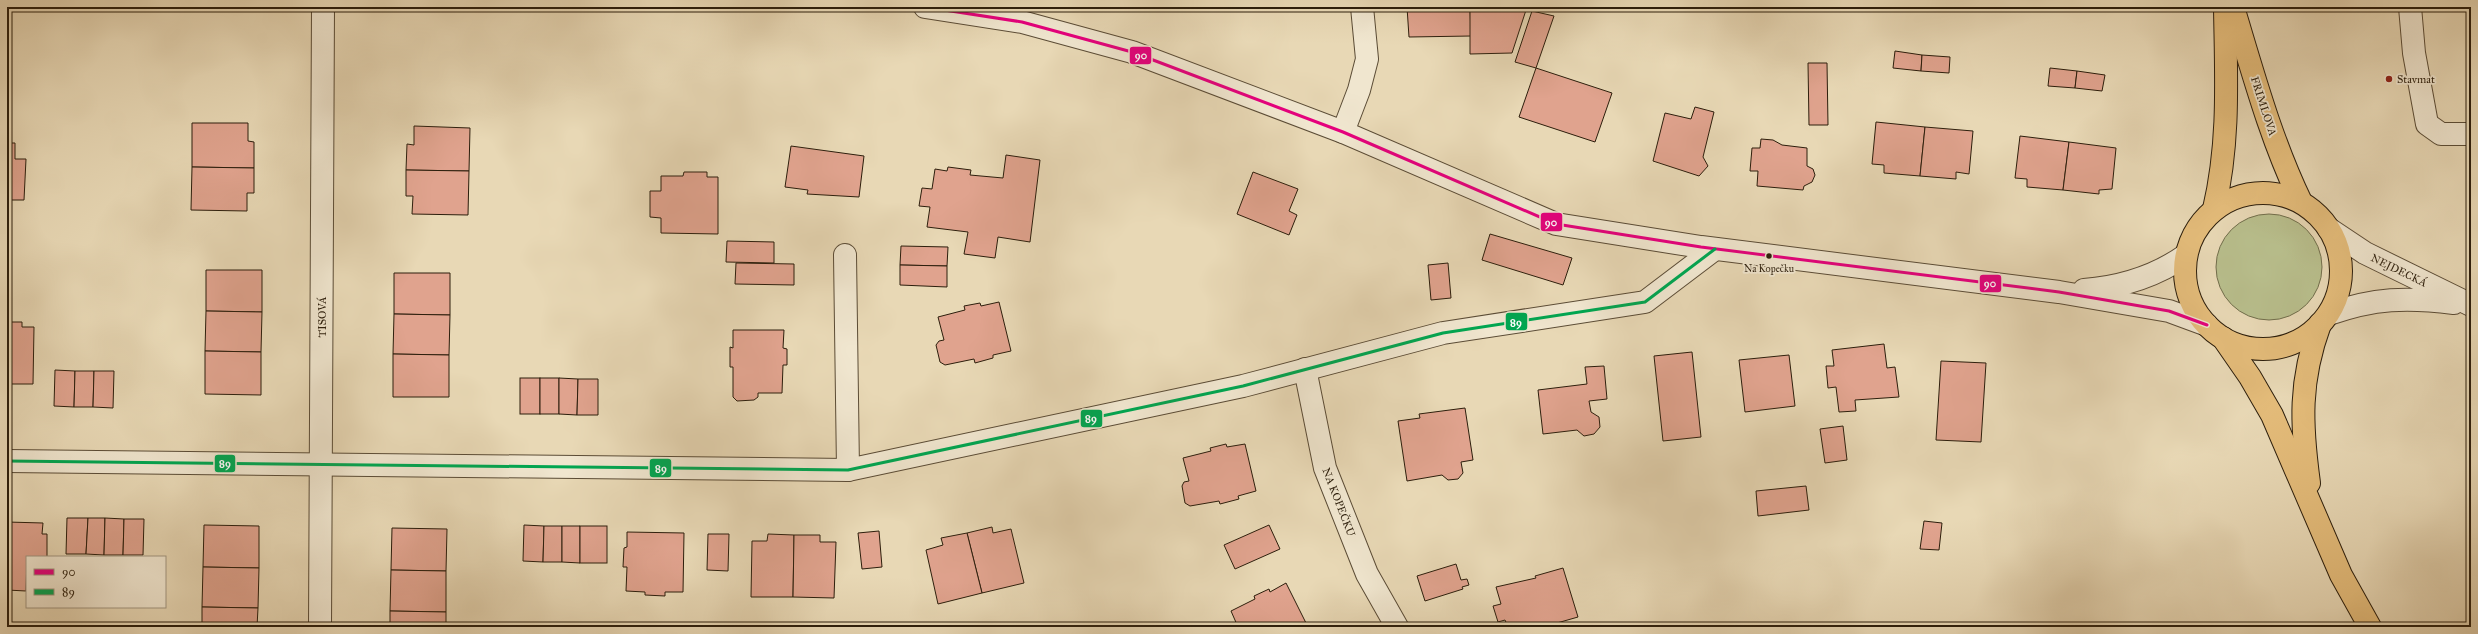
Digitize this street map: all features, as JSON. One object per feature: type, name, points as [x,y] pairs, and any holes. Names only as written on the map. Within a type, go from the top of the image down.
[{"type":"main road","points":[[2214,209],[2224,158],[2227,123],[2225,7]]},
{"type":"main road","name":"FRIMLOVA","points":[[2233,7],[2266,117],[2301,202]]},
{"type":"main road","points":[[2313,508],[2305,449],[2304,383],[2309,354],[2324,319],[2338,293],[2341,272],[2338,249],[2329,229],[2317,214],[2301,202],[2280,194],[2257,193],[2234,198],[2214,209],[2198,227],[2186,255],[2185,281],[2192,305],[2250,377],[2272,415],[2341,575],[2370,627]]},
{"type":"main road","points":[[2215,332],[2248,348],[2274,348],[2300,340],[2324,319]]},
{"type":"street","name":"TISOVÁ","points":[[320,627],[323,7]]},
{"type":"street","points":[[925,7],[1022,22],[1132,52],[1344,132],[1556,224],[1715,249],[2059,292],[2169,311],[2215,332]]},
{"type":"street","points":[[1344,132],[1359,90],[1367,59],[1362,7]]},
{"type":"street","points":[[2410,7],[2414,53],[2427,124],[2441,134],[2471,134]]},
{"type":"street","name":"NEJDECKÁ","points":[[2324,319],[2354,304],[2414,298],[2471,305],[2365,253],[2329,229]]},
{"type":"street","points":[[7,461],[848,470],[1243,386],[1443,333],[1645,302],[1715,249]]},
{"type":"street","points":[[845,255],[848,470]]},
{"type":"street","points":[[2059,292],[2103,289],[2137,281],[2169,267],[2186,255]]},
{"type":"street","name":"NA KOPEČKU","points":[[1305,369],[1325,468],[1367,574],[1397,627]]},
{"type":"green space","points":[[2269,214],[2289,218],[2306,230],[2318,247],[2322,267],[2318,287],[2306,304],[2289,316],[2269,320],[2249,316],[2232,304],[2220,287],[2216,267],[2220,247],[2232,230],[2249,218]]},
{"type":"building","points":[[1407,7],[1470,7],[1471,36],[1409,37]]},
{"type":"building","points":[[1470,7],[1527,7],[1512,53],[1470,54]]},
{"type":"building","points":[[1532,11],[1554,16],[1536,68],[1515,62]]},
{"type":"building","points":[[1895,51],[1922,55],[1921,71],[1893,68]]},
{"type":"building","points":[[1922,55],[1950,57],[1949,73],[1921,71]]},
{"type":"building","points":[[1808,63],[1827,63],[1828,125],[1809,125]]},
{"type":"building","points":[[1536,68],[1612,93],[1595,142],[1519,117]]},
{"type":"building","points":[[2050,68],[2077,71],[2075,88],[2048,86]]},
{"type":"building","points":[[2077,71],[2105,75],[2102,91],[2075,88]]},
{"type":"building","points":[[1695,107],[1714,112],[1703,157],[1708,166],[1699,176],[1653,161],[1665,113],[1691,119]]},
{"type":"building","points":[[1876,122],[1925,127],[1920,176],[1884,173],[1884,165],[1872,164]]},
{"type":"building","points":[[192,123],[248,123],[248,141],[254,142],[254,168],[192,167]]},
{"type":"building","points":[[414,126],[470,128],[469,171],[406,170],[407,144],[414,145]]},
{"type":"building","points":[[1925,127],[1973,131],[1969,174],[1956,172],[1956,179],[1920,176]]},
{"type":"building","points":[[2020,136],[2069,142],[2063,190],[2027,187],[2027,179],[2015,178]]},
{"type":"building","points":[[1761,139],[1773,140],[1782,145],[1807,148],[1807,166],[1813,169],[1815,175],[1812,182],[1804,186],[1803,190],[1757,186],[1758,171],[1750,171],[1752,148],[1760,148]]},
{"type":"building","points":[[2069,142],[2116,148],[2112,189],[2099,190],[2099,194],[2063,190]]},
{"type":"building","points":[[7,143],[15,143],[15,159],[26,159],[24,200],[7,200]]},
{"type":"building","points":[[791,146],[864,156],[859,197],[807,194],[808,190],[785,187]]},
{"type":"building","points":[[1006,155],[1040,160],[1030,242],[998,237],[995,258],[964,254],[968,232],[927,227],[930,207],[919,206],[922,188],[932,189],[935,169],[947,171],[948,167],[971,170],[970,175],[1003,178]]},
{"type":"building","points":[[192,167],[254,168],[254,193],[247,193],[247,211],[191,210]]},
{"type":"building","points":[[406,170],[469,171],[468,215],[412,214],[413,196],[406,196]]},
{"type":"building","points":[[684,172],[707,172],[707,177],[718,177],[718,234],[661,233],[661,218],[650,217],[650,191],[661,191],[661,176],[683,176]]},
{"type":"building","points":[[1253,172],[1298,189],[1289,211],[1297,215],[1289,235],[1237,214]]},
{"type":"building","points":[[1490,234],[1572,258],[1563,285],[1482,260]]},
{"type":"building","points":[[727,241],[774,242],[774,263],[726,262]]},
{"type":"building","points":[[901,246],[948,247],[947,266],[900,265]]},
{"type":"building","points":[[736,263],[794,264],[794,285],[735,284]]},
{"type":"building","points":[[1448,263],[1451,298],[1431,300],[1428,265]]},
{"type":"building","points":[[900,265],[947,266],[947,287],[900,285]]},
{"type":"building","points":[[206,270],[262,270],[262,312],[206,311]]},
{"type":"building","points":[[394,273],[450,273],[450,315],[394,314]]},
{"type":"building","points":[[999,302],[1011,351],[993,355],[993,358],[975,363],[974,359],[945,365],[940,362],[936,345],[939,341],[944,340],[938,317],[965,310],[964,306],[980,303],[981,306]]},
{"type":"building","points":[[206,311],[262,312],[261,352],[205,351]]},
{"type":"building","points":[[394,314],[450,315],[449,355],[393,354]]},
{"type":"building","points":[[7,322],[22,322],[22,327],[34,327],[33,384],[7,384]]},
{"type":"building","points":[[733,330],[784,330],[783,348],[787,349],[787,365],[783,365],[782,393],[758,393],[758,397],[754,400],[737,401],[733,397],[733,367],[730,367],[730,347],[733,348]]},
{"type":"building","points":[[1884,344],[1887,368],[1895,367],[1899,397],[1855,400],[1856,411],[1839,412],[1836,387],[1828,388],[1826,366],[1834,366],[1832,350]]},
{"type":"building","points":[[205,351],[261,352],[261,395],[205,394]]},
{"type":"building","points":[[1692,352],[1701,437],[1663,441],[1654,356]]},
{"type":"building","points":[[393,354],[449,355],[449,397],[393,397]]},
{"type":"building","points":[[1789,355],[1795,406],[1745,412],[1739,360]]},
{"type":"building","points":[[1941,361],[1986,363],[1981,442],[1936,440]]},
{"type":"building","points":[[1604,366],[1607,399],[1589,401],[1591,412],[1599,417],[1600,427],[1594,434],[1584,436],[1577,430],[1543,434],[1538,390],[1587,384],[1585,367]]},
{"type":"building","points":[[55,370],[75,371],[74,407],[54,406]]},
{"type":"building","points":[[75,371],[94,371],[93,407],[74,407]]},
{"type":"building","points":[[94,371],[114,371],[113,408],[93,407]]},
{"type":"building","points":[[520,378],[540,378],[540,414],[520,414]]},
{"type":"building","points":[[540,378],[559,378],[559,414],[540,414]]},
{"type":"building","points":[[559,378],[578,379],[577,415],[559,414]]},
{"type":"building","points":[[578,379],[598,379],[598,415],[577,415]]},
{"type":"building","points":[[1465,408],[1473,460],[1461,462],[1463,473],[1458,479],[1448,480],[1442,475],[1407,481],[1398,421],[1420,418],[1419,414]]},
{"type":"building","points":[[1843,426],[1847,460],[1825,463],[1820,429]]},
{"type":"building","points":[[1226,444],[1227,447],[1245,444],[1256,491],[1238,496],[1239,499],[1220,504],[1219,501],[1190,506],[1185,503],[1182,486],[1184,482],[1189,481],[1183,458],[1211,451],[1210,448]]},
{"type":"building","points":[[1806,486],[1809,510],[1758,516],[1756,491]]},
{"type":"building","points":[[67,518],[88,518],[86,554],[66,554]]},
{"type":"building","points":[[88,518],[105,518],[104,555],[86,554]]},
{"type":"building","points":[[105,518],[124,519],[123,555],[104,555]]},
{"type":"building","points":[[124,519],[144,519],[143,555],[123,555]]},
{"type":"building","points":[[1924,521],[1942,523],[1939,550],[1920,549]]},
{"type":"building","points":[[7,522],[43,523],[42,534],[47,534],[47,556],[26,556],[26,591],[7,590]]},
{"type":"building","points":[[204,525],[259,526],[259,568],[203,567]]},
{"type":"building","points":[[524,525],[544,526],[543,562],[523,561]]},
{"type":"building","points":[[1269,525],[1280,549],[1235,569],[1224,545]]},
{"type":"building","points":[[544,526],[562,526],[562,562],[543,562]]},
{"type":"building","points":[[562,526],[580,526],[580,563],[562,562]]},
{"type":"building","points":[[580,526],[607,526],[607,563],[580,563]]},
{"type":"building","points":[[992,527],[993,533],[1011,529],[1024,583],[982,593],[967,533]]},
{"type":"building","points":[[392,528],[447,529],[446,571],[391,570]]},
{"type":"building","points":[[879,531],[882,567],[862,569],[858,533]]},
{"type":"building","points":[[627,532],[684,533],[683,592],[665,592],[665,596],[645,595],[645,592],[626,591],[627,567],[623,567],[624,548],[627,547]]},
{"type":"building","points":[[967,533],[982,593],[938,604],[926,550],[943,545],[941,538]]},
{"type":"building","points":[[708,534],[729,534],[728,571],[707,570]]},
{"type":"building","points":[[768,534],[794,535],[793,597],[751,597],[752,541],[767,541]]},
{"type":"building","points":[[794,535],[820,535],[820,542],[836,542],[834,598],[793,597]]},
{"type":"building","points":[[1456,564],[1461,580],[1467,579],[1469,585],[1462,587],[1463,589],[1425,601],[1417,576]]},
{"type":"building","points":[[203,567],[259,568],[258,608],[202,607]]},
{"type":"building","points":[[1563,568],[1578,617],[1543,627],[1508,627],[1505,620],[1498,622],[1493,606],[1501,604],[1496,587],[1536,578],[1535,576]]},
{"type":"building","points":[[391,570],[446,571],[446,612],[390,611]]},
{"type":"building","points":[[1286,583],[1308,627],[1238,627],[1231,611],[1255,599],[1254,596],[1269,589],[1270,592]]},
{"type":"building","points":[[202,607],[258,608],[257,627],[202,627]]},
{"type":"building","points":[[390,611],[446,612],[446,627],[390,627]]},
{"type":"transit line","name":"90","points":[[925,7],[1022,22],[1132,52],[1343,132],[1556,224],[1701,247],[2059,292],[2169,311],[2207,325]]},
{"type":"transit line","name":"89","points":[[7,461],[848,470],[1243,386],[1443,333],[1645,302],[1715,249]]},
{"type":"place","name":"Stavmat","points":[[2389,79]]},
{"type":"place","name":"Na Kopečku","points":[[1769,256]]}]
